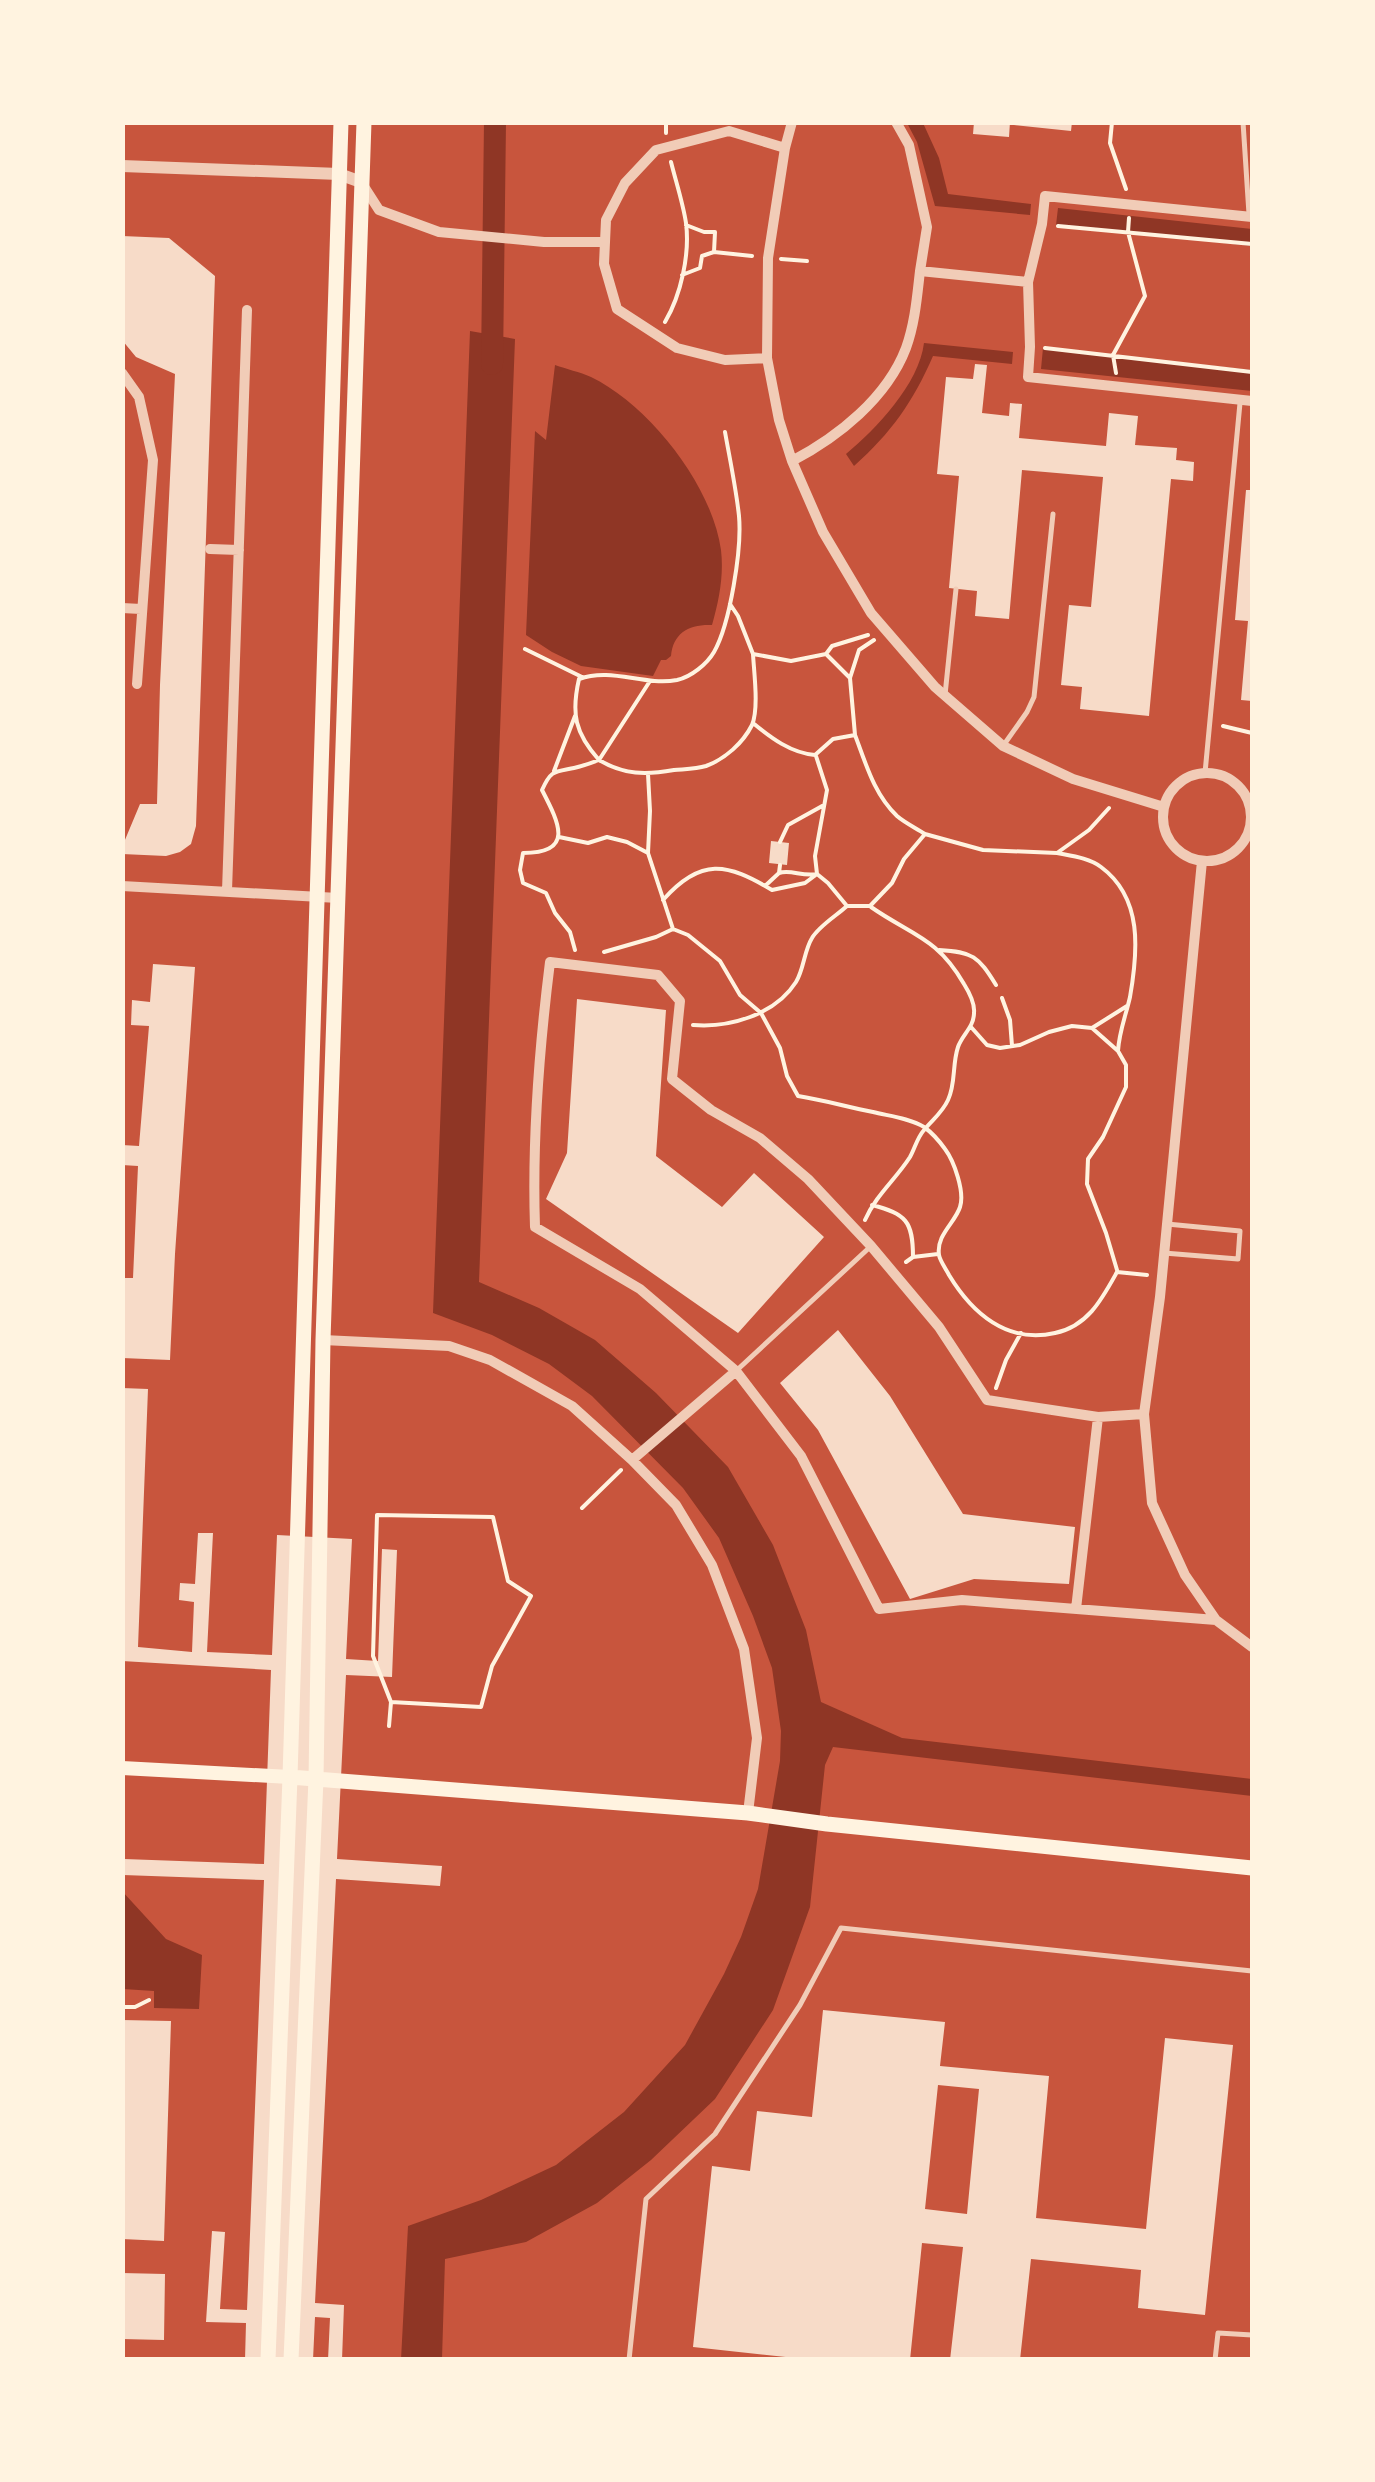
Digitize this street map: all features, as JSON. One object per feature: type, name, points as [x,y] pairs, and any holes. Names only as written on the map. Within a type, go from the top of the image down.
[{"type":"main road","points":[[268,2360],[341,122]]},
{"type":"main road","points":[[292,2360],[316,1780],[323,1340],[364,122]]},
{"type":"main road","points":[[122,1768],[290,1777],[753,1814],[1252,1868]]},
{"type":"street","points":[[792,122],[768,258],[767,358],[792,461],[823,532],[871,614],[935,687],[1003,746],[1073,779],[1164,807]]},
{"type":"street","points":[[792,461],[823,444],[870,404],[905,352],[914,320],[927,227],[909,145],[896,122]]},
{"type":"street","points":[[767,358],[725,360],[677,348],[617,309],[604,264],[604,242],[606,220],[625,183],[656,150],[729,132],[785,148]]},
{"type":"street","points":[[122,166],[339,174],[361,182],[379,210],[439,232],[544,242],[604,242]]},
{"type":"street","points":[[1246,400],[1028,377],[1028,282],[1045,196],[1251,217]]},
{"type":"street","points":[[920,271],[1028,282]]},
{"type":"street","points":[[228,891],[246,310]]},
{"type":"street","points":[[122,374],[139,396],[152,460],[137,684]]},
{"type":"street","points":[[146,548],[162,548]]},
{"type":"street","points":[[210,550],[239,550]]},
{"type":"street","points":[[122,608],[141,609]]},
{"type":"street","points":[[1205,773],[1219,775],[1242,790],[1251,823],[1242,844],[1231,854],[1202,861],[1188,858],[1176,848],[1163,822],[1164,807],[1179,783],[1205,773]]},
{"type":"street","points":[[1202,861],[1162,1277],[1144,1414],[1152,1503],[1185,1575],[1216,1620],[1252,1647]]},
{"type":"street","points":[[122,886],[338,898]]},
{"type":"street","points":[[1144,1414],[1098,1416],[986,1400],[939,1327],[808,1179],[760,1138],[711,1110],[672,1080],[680,1001],[658,975],[550,962],[537,1100],[535,1227],[640,1288],[736,1370],[801,1456],[879,1610],[962,1600],[1216,1620]]},
{"type":"street","points":[[323,1340],[449,1346],[490,1360],[572,1406],[635,1457],[676,1504],[712,1565],[744,1648],[757,1738],[753,1814]]},
{"type":"street","points":[[635,1457],[736,1370]]},
{"type":"street","points":[[1076,1609],[1098,1416]]},
{"type":"lane","points":[[1243,122],[1251,217]]},
{"type":"lane","points":[[1205,773],[1246,400]]},
{"type":"lane","points":[[1003,746],[1034,697],[1053,514]]},
{"type":"lane","points":[[945,696],[956,589]]},
{"type":"lane","points":[[1164,1252],[1238,1259],[1240,1231],[1167,1224]]},
{"type":"lane","points":[[1239,1244],[1252,1246]]},
{"type":"lane","points":[[736,1370],[871,1246]]},
{"type":"lane","points":[[629,2360],[646,2199],[715,2134],[800,2005],[840,1928],[1252,1971]]},
{"type":"lane","points":[[1215,2360],[1218,2333],[1252,2336]]},
{"type":"path","points":[[1112,122],[1110,143],[1131,205]]},
{"type":"path","points":[[657,334],[670,312],[684,266],[686,225],[667,147]]},
{"type":"path","points":[[1042,224],[1252,244]]},
{"type":"path","points":[[682,275],[700,268],[702,256],[714,252],[715,232],[686,225]]},
{"type":"path","points":[[1113,356],[1145,296],[1128,232]]},
{"type":"path","points":[[1030,347],[1252,372]]},
{"type":"path","points":[[586,953],[576,951],[570,932],[546,893],[523,883],[518,866],[523,853],[542,853],[556,845],[559,837],[558,822],[542,790],[554,771],[575,716],[578,679],[612,673],[650,682],[680,680],[696,671],[713,653],[730,603],[739,554],[739,518],[725,432]]},
{"type":"path","points":[[575,716],[584,744],[599,760],[622,772],[648,774],[705,766],[734,749],[753,723],[755,693],[753,654],[730,603]]},
{"type":"path","points":[[887,632],[859,650],[850,678],[855,735],[878,793],[899,818],[925,834],[982,850],[1082,858],[1100,866],[1119,884],[1137,930],[1118,1051]]},
{"type":"path","points":[[753,654],[791,662],[826,654],[832,646],[851,638]]},
{"type":"path","points":[[525,649],[582,677]]},
{"type":"path","points":[[826,654],[850,678]]},
{"type":"path","points":[[554,771],[599,760],[650,682]]},
{"type":"path","points":[[1210,721],[1252,733]]},
{"type":"path","points":[[753,723],[799,754],[815,754],[833,739],[855,735]]},
{"type":"path","points":[[815,754],[827,790],[815,856],[817,874],[847,906]]},
{"type":"path","points":[[648,774],[648,853],[673,928],[720,961],[740,994],[761,1014],[780,1048],[787,1076],[798,1096],[902,1118],[925,1128],[946,1150],[960,1180],[961,1206],[942,1237],[939,1254],[957,1288],[972,1307],[1006,1330],[1031,1336],[1075,1328],[1100,1303],[1118,1272],[1087,1184],[1088,1159],[1126,1086],[1126,1065],[1118,1051],[1092,1028],[1072,1026],[1000,1048],[987,1045],[971,1027]]},
{"type":"path","points":[[1057,854],[1089,830],[1122,794]]},
{"type":"path","points":[[780,842],[788,825],[824,804]]},
{"type":"path","points":[[870,906],[892,883],[904,859],[925,834]]},
{"type":"path","points":[[559,837],[588,843],[607,837],[648,853]]},
{"type":"path","points":[[779,873],[780,864]]},
{"type":"path","points":[[663,900],[682,880],[702,870],[732,871],[758,880],[772,890],[796,886],[817,874]]},
{"type":"path","points":[[765,886],[779,873],[817,874]]},
{"type":"path","points":[[678,1024],[712,1027],[761,1014],[797,981],[813,936],[847,906],[870,906],[925,938],[948,959],[968,990],[975,1012],[971,1027],[958,1044],[949,1098],[865,1220],[852,1226]]},
{"type":"path","points":[[602,952],[656,937],[673,928]]},
{"type":"path","points":[[939,950],[965,952],[983,964],[996,984]]},
{"type":"path","points":[[1002,998],[1010,1020],[1012,1046]]},
{"type":"path","points":[[1092,1028],[1128,1005]]},
{"type":"path","points":[[872,1205],[898,1212],[906,1220],[913,1257]]},
{"type":"path","points":[[892,1272],[913,1257],[939,1254]]},
{"type":"path","points":[[1118,1272],[1162,1277]]},
{"type":"path","points":[[995,1389],[1021,1334]]},
{"type":"path","points":[[582,1508],[635,1457]]},
{"type":"path","points":[[389,1726],[390,1702],[373,1656],[377,1514],[492,1517],[508,1581],[531,1596],[492,1666],[481,1708],[390,1702]]},
{"type":"path","points":[[122,2007],[135,2007],[149,2000]]},
{"type":"shaded area","points":[[907,123],[923,123],[939,158],[948,194],[1031,204],[1030,215],[935,206],[917,142]]},
{"type":"shaded area","points":[[1058,208],[1252,229],[1252,246],[1056,225]]},
{"type":"shaded area","points":[[470,331],[515,339],[479,1282],[539,1308],[595,1340],[656,1393],[728,1467],[773,1545],[806,1630],[821,1702],[902,1738],[1252,1779],[1252,1796],[833,1747],[825,1765],[810,1907],[773,2010],[715,2099],[651,2160],[597,2203],[526,2242],[445,2259],[442,2359],[401,2360],[408,2226],[481,2200],[556,2165],[624,2112],[685,2045],[724,1974],[758,1889],[780,1761],[781,1731],[772,1668],[719,1538],[683,1488],[592,1396],[549,1364],[492,1335],[433,1313]]},
{"type":"shaded area","points":[[924,343],[1013,352],[1012,364],[933,356],[900,416],[854,466],[846,454],[883,419],[905,390]]},
{"type":"shaded area","points":[[1043,348],[1252,370],[1252,391],[1041,369]]},
{"type":"shaded area","points":[[555,365],[591,377],[613,390],[655,427],[691,474],[715,525],[722,569],[712,625],[684,631],[675,641],[671,656],[661,660],[653,676],[581,666],[526,635],[535,431],[546,440]]},
{"type":"shaded area","points":[[122,1891],[166,1939],[202,1955],[199,2009],[154,2008],[154,1991],[123,1989]]},
{"type":"building","points":[[974,122],[1010,122],[1009,137],[973,134]]},
{"type":"building","points":[[1014,122],[1072,122],[1071,131]]},
{"type":"building","points":[[122,236],[169,238],[215,276],[196,826],[191,844],[166,856],[122,854],[140,804],[157,804],[175,374],[136,357],[122,340]]},
{"type":"building","points":[[975,364],[987,365],[982,413],[1009,416],[1010,403],[1022,404],[1019,438],[1106,446],[1109,413],[1138,416],[1135,445],[1177,448],[1176,460],[1194,462],[1193,481],[1171,479],[1149,716],[1080,709],[1082,687],[1061,685],[1069,605],[1091,607],[1103,477],[1022,470],[1009,619],[975,616],[977,591],[949,588],[959,476],[937,474],[946,377],[973,379]]},
{"type":"building","points":[[1246,490],[1252,490],[1252,701],[1241,700],[1248,621],[1235,620]]},
{"type":"building","points":[[771,841],[789,843],[787,865],[769,863]]},
{"type":"building","points":[[153,964],[195,967],[170,1360],[122,1358],[122,1278],[133,1278],[138,1166],[122,1165],[122,1145],[139,1146],[149,1026],[131,1025],[132,1000],[150,1002]]},
{"type":"building","points":[[577,999],[666,1010],[656,1156],[722,1207],[754,1173],[824,1237],[738,1333],[546,1199],[567,1153]]},
{"type":"building","points":[[838,1330],[890,1396],[963,1514],[1075,1527],[1069,1584],[974,1579],[910,1599],[818,1430],[780,1383]]},
{"type":"building","points":[[122,1388],[148,1389],[138,1647],[192,1652],[194,1602],[179,1600],[180,1583],[195,1584],[198,1533],[213,1533],[207,1652],[272,1655],[277,1535],[352,1539],[346,1659],[378,1661],[382,1549],[397,1550],[392,1677],[346,1675],[337,1859],[442,1866],[440,1886],[336,1879],[315,2303],[344,2305],[342,2360],[328,2360],[330,2318],[315,2317],[313,2360],[245,2360],[246,2323],[206,2322],[212,2231],[225,2232],[220,2309],[247,2310],[264,1880],[123,1875],[124,1859],[264,1864],[271,1670],[122,1661]]},
{"type":"building","points":[[823,2010],[945,2022],[940,2066],[1049,2076],[1036,2218],[1146,2229],[1165,2038],[1233,2045],[1205,2315],[1138,2308],[1141,2270],[1031,2259],[1020,2360],[950,2360],[963,2247],[922,2243],[910,2360],[814,2360],[693,2347],[712,2166],[750,2171],[757,2111],[812,2117]],"holes":[[[938,2085],[979,2089],[967,2214],[925,2209]]]},
{"type":"building","points":[[122,2020],[171,2021],[164,2241],[122,2239]]},
{"type":"building","points":[[122,2273],[165,2274],[164,2340],[122,2339]]},
{"type":"waterway","points":[[492,364],[495,122]]}]
